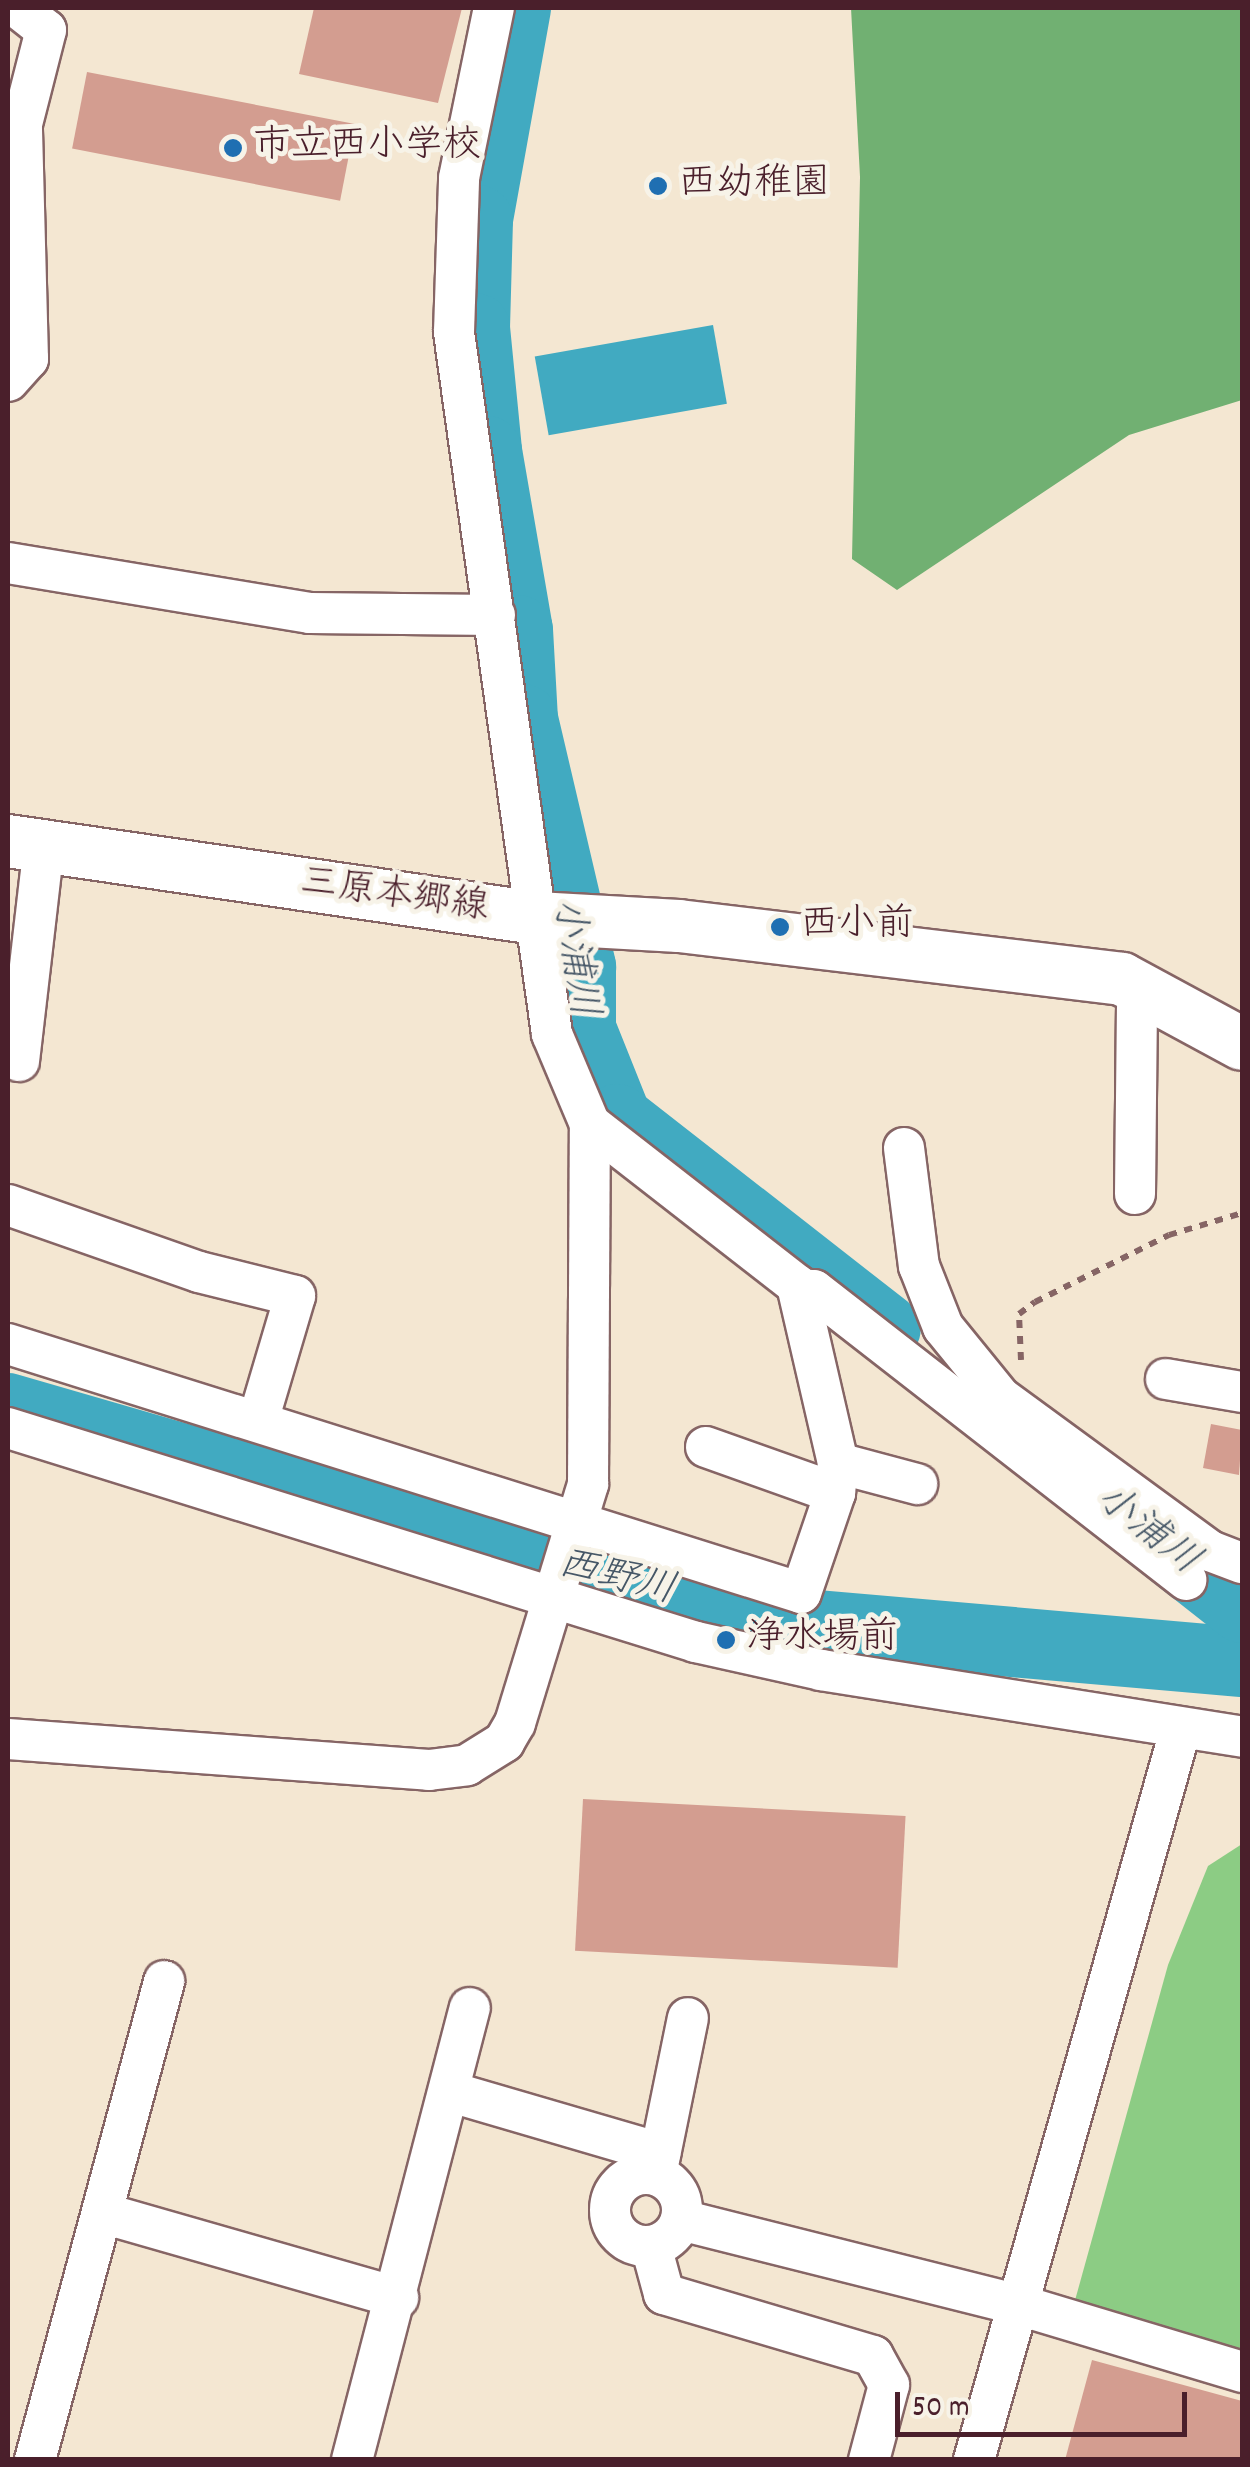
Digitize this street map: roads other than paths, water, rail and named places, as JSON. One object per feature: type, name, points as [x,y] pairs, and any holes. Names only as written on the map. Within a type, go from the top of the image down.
[{"type":"main road","name":"三原本郷線","points":[[26,843],[536,918],[678,926],[998,961],[1122,979],[1242,1044]]},
{"type":"street","points":[[8,381],[28,359],[22,124],[46,30],[18,8]]},
{"type":"street","points":[[8,1739],[429,1770],[467,1765],[504,1742],[515,1723],[588,1484],[590,1124],[552,1034],[454,332],[459,178],[494,8]]},
{"type":"street","points":[[8,562],[310,613],[495,615]]},
{"type":"street","points":[[19,1061],[26,843]]},
{"type":"street","points":[[1135,1194],[1137,1009],[1147,992]]},
{"type":"street","points":[[590,1124],[798,1289],[814,1290],[1188,1580]]},
{"type":"street","points":[[904,1148],[919,1266],[943,1327],[1016,1409],[1210,1551],[1242,1563]]},
{"type":"street","points":[[8,1205],[199,1272],[296,1296],[258,1421]]},
{"type":"street","points":[[8,1344],[575,1517],[801,1593],[837,1478],[798,1289]]},
{"type":"street","points":[[1166,1379],[1242,1392]]},
{"type":"street","points":[[8,1428],[696,1642],[821,1670],[1180,1731],[1242,1737]]},
{"type":"street","points":[[706,1447],[837,1478],[916,1484]]},
{"type":"street","points":[[974,2460],[1180,1731]]},
{"type":"street","points":[[35,2460],[106,2214],[164,1982]]},
{"type":"street","points":[[352,2460],[398,2298],[470,2008]]},
{"type":"street","points":[[658,2164],[688,2018]]},
{"type":"street","points":[[451,2092],[658,2164],[678,2192],[681,2220],[664,2242],[636,2245],[614,2228],[611,2200],[628,2178],[658,2164]]},
{"type":"street","points":[[106,2214],[398,2298]]},
{"type":"street","points":[[681,2220],[1016,2304],[1242,2372]]},
{"type":"street","points":[[650,2246],[664,2294],[873,2356],[889,2385],[868,2460]]},
{"type":"water","points":[[713,325],[727,404],[549,435],[535,356]]},
{"type":"waterway","name":"小浦川","points":[[516,8],[478,220],[475,328],[487,451],[518,630],[523,719],[581,967],[581,1029],[617,1119],[886,1329]]},
{"type":"waterway","name":"西野川","points":[[8,1408],[600,1580],[818,1625],[1242,1662]]},
{"type":"waterway","name":"小浦川","points":[[1129,1519],[1242,1608]]},
{"type":"place","name":"市立西小学校","points":[[233,148]]},
{"type":"place","name":"西幼稚園","points":[[658,186]]},
{"type":"place","name":"西小前","points":[[780,927]]},
{"type":"place","name":"浄水場前","points":[[726,1640]]}]
